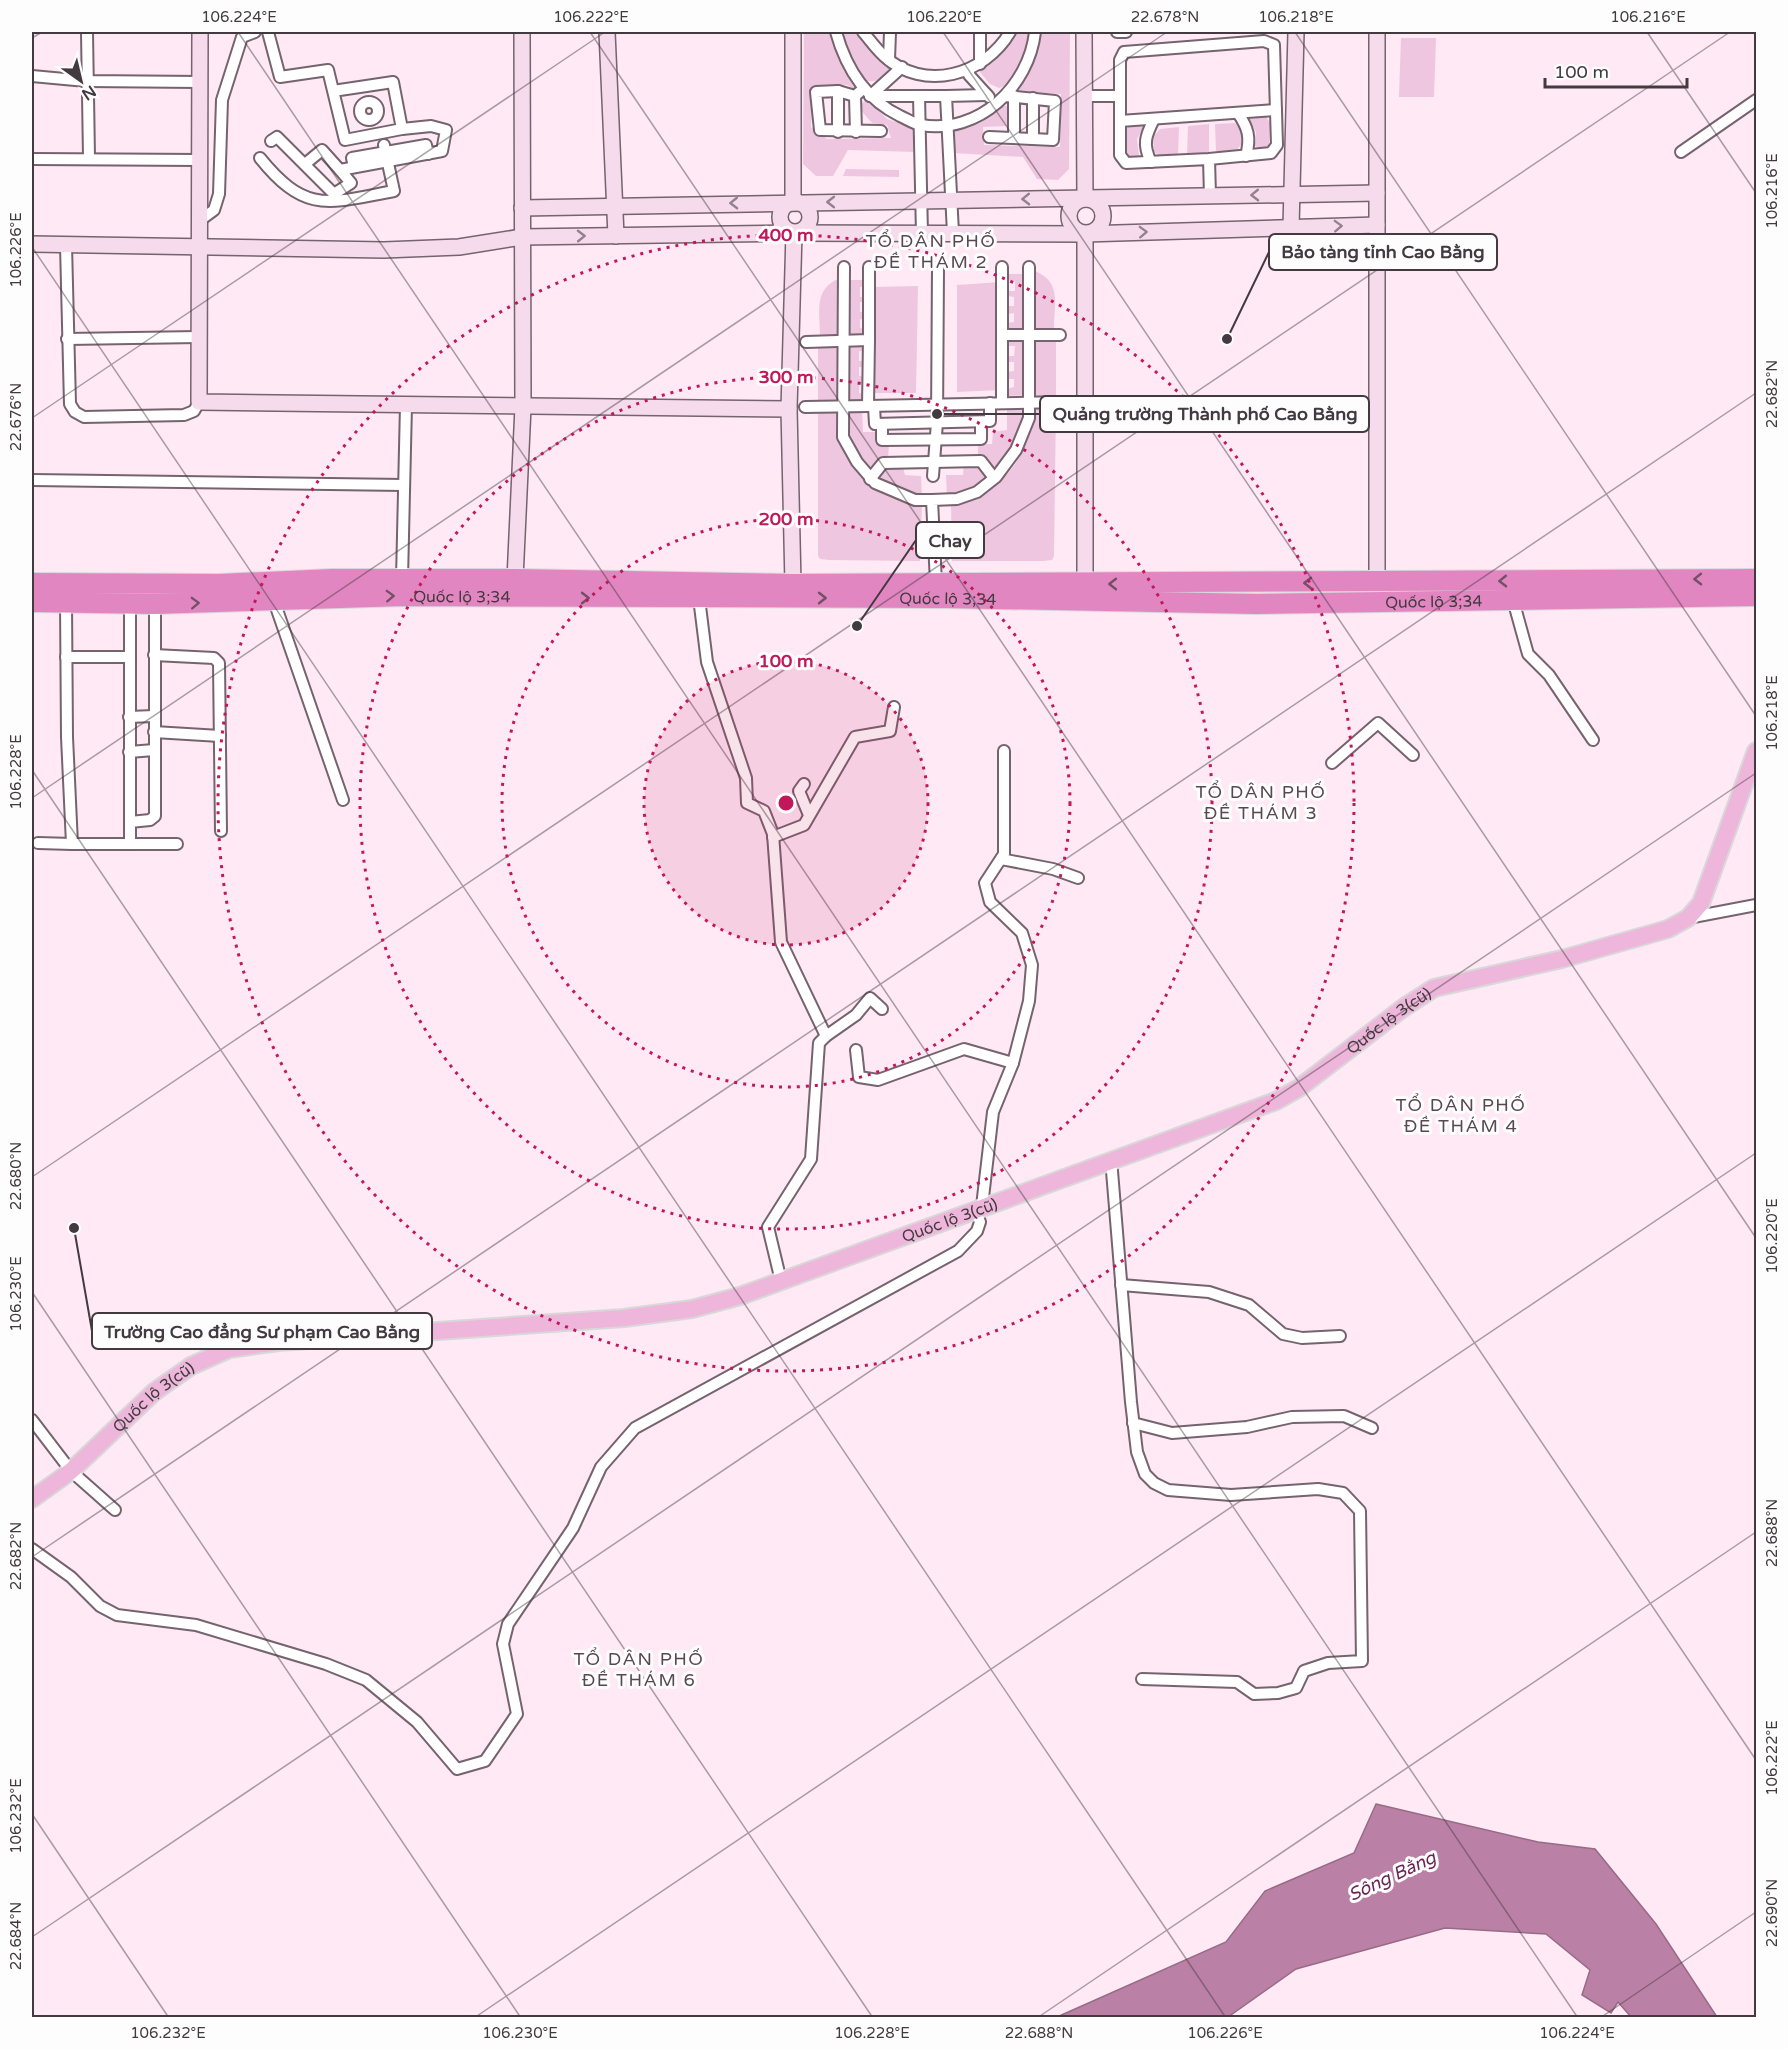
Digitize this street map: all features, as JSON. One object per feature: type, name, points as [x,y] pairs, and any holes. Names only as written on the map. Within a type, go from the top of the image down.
[{"type":"highway","name":"Quốc lộ 3;34","points":[[32,602],[155,604],[402,579],[515,579],[793,591],[1085,592],[1260,583],[1756,579]]},
{"type":"highway","points":[[496,598],[515,579]]},
{"type":"highway","name":"Quốc lộ 3;34","points":[[32,583],[496,598],[699,598],[936,583],[1261,604],[1756,596]]},
{"type":"highway","points":[[1260,583],[1261,604]]},
{"type":"main road","points":[[1688,918],[1701,903],[1756,751]]},
{"type":"main road","name":"Quốc lộ 3(cũ)","points":[[32,1499],[71,1471],[172,1378],[210,1355],[229,1349],[278,1342],[667,1313],[716,1303],[1276,1101],[1299,1088],[1403,1008],[1434,988],[1562,959],[1668,929],[1688,918]]},
{"type":"street","points":[[87,32],[89,158]]},
{"type":"street","points":[[66,245],[70,404],[80,416],[184,415],[194,411],[199,402],[200,32]]},
{"type":"street","points":[[200,220],[214,210],[219,194],[222,100],[242,37],[255,32]]},
{"type":"street","points":[[268,32],[279,76],[328,70],[345,141],[402,129],[431,126],[446,130],[442,151],[426,146],[385,153],[354,159],[340,170]]},
{"type":"street","points":[[515,579],[523,407],[522,32]]},
{"type":"street","points":[[607,32],[616,236]]},
{"type":"street","points":[[793,32],[793,202]]},
{"type":"street","points":[[836,32],[846,63],[863,93],[889,111],[920,125],[966,122],[1010,96],[1026,70],[1035,32]]},
{"type":"street","points":[[863,32],[898,71]]},
{"type":"street","points":[[889,60],[890,32]]},
{"type":"street","points":[[980,32],[980,64]]},
{"type":"street","points":[[856,132],[863,93],[898,71],[937,76],[969,72],[1001,47],[1010,32]]},
{"type":"street","points":[[1084,32],[1085,199]]},
{"type":"street","points":[[1291,227],[1296,32]]},
{"type":"street","points":[[1377,32],[1377,583]]},
{"type":"street","points":[[1264,41],[1274,45],[1276,110],[1277,145],[1271,153],[1126,163],[1120,155],[1120,60],[1124,52],[1264,41]]},
{"type":"street","points":[[969,72],[995,105]]},
{"type":"street","points":[[32,76],[86,81],[200,82]]},
{"type":"street","points":[[333,91],[393,82],[402,129]]},
{"type":"street","points":[[838,91],[838,132]]},
{"type":"street","points":[[881,131],[820,130],[816,92],[838,91],[919,96],[987,95]]},
{"type":"street","points":[[919,96],[922,234]]},
{"type":"street","points":[[946,96],[953,233]]},
{"type":"street","points":[[989,137],[1053,140],[1055,100],[1010,96]]},
{"type":"street","points":[[1010,96],[1014,137]]},
{"type":"street","points":[[1084,96],[1120,96]]},
{"type":"street","points":[[367,97],[378,110],[371,125],[360,111],[367,97]]},
{"type":"street","points":[[1033,139],[1034,98]]},
{"type":"street","points":[[1681,152],[1756,100]]},
{"type":"street","points":[[378,110],[391,107]]},
{"type":"street","points":[[1120,121],[1276,110]]},
{"type":"street","points":[[347,114],[360,111]]},
{"type":"street","points":[[1238,113],[1248,128],[1250,141],[1246,156]]},
{"type":"street","points":[[1151,162],[1145,151],[1145,137],[1154,119]]},
{"type":"street","points":[[271,141],[278,137],[335,198]]},
{"type":"street","points":[[305,164],[322,150],[340,170],[351,183],[335,198]]},
{"type":"street","points":[[260,158],[279,181],[309,200],[394,191],[385,153]]},
{"type":"street","points":[[32,159],[200,160]]},
{"type":"street","points":[[1209,159],[1210,196]]},
{"type":"street","points":[[522,208],[1377,193]]},
{"type":"street","points":[[1085,199],[1100,206],[1103,216],[1096,231],[1085,234],[1070,225],[1068,214],[1074,203],[1085,199]]},
{"type":"street","points":[[793,202],[807,207],[810,217],[804,230],[794,233],[785,229],[779,216],[784,207],[793,202]]},
{"type":"street","points":[[32,244],[199,245],[384,250],[459,247],[522,237],[794,233],[1085,234],[1377,225]]},
{"type":"street","points":[[793,591],[789,410],[794,233]]},
{"type":"street","points":[[1085,234],[1085,592]]},
{"type":"street","points":[[844,267],[843,437],[856,462],[870,479],[896,495],[915,500],[932,500],[957,499],[977,492],[994,478],[1016,450],[1029,418],[1029,267]]},
{"type":"street","points":[[869,267],[871,406],[875,424],[990,421],[990,404]]},
{"type":"street","points":[[933,476],[937,422],[939,267]]},
{"type":"street","points":[[1002,267],[1002,403]]},
{"type":"street","points":[[1002,335],[1060,335]]},
{"type":"street","points":[[67,339],[199,337]]},
{"type":"street","points":[[806,342],[869,340]]},
{"type":"street","points":[[199,402],[789,410]]},
{"type":"street","points":[[805,407],[1061,402]]},
{"type":"street","points":[[402,579],[405,405]]},
{"type":"street","points":[[882,424],[882,440],[935,440],[981,439],[981,422]]},
{"type":"street","points":[[870,479],[883,463],[934,461],[981,461],[994,478]]},
{"type":"street","points":[[32,480],[404,485]]},
{"type":"street","points":[[932,500],[936,583]]},
{"type":"street","points":[[273,591],[343,800]]},
{"type":"street","points":[[699,598],[707,662],[746,778],[747,802],[764,811],[773,837],[781,942],[826,1036]]},
{"type":"street","points":[[1513,600],[1528,654],[1549,675],[1593,740]]},
{"type":"street","points":[[66,602],[72,844]]},
{"type":"street","points":[[130,604],[130,844]]},
{"type":"street","points":[[130,822],[150,820],[155,816],[155,604]]},
{"type":"street","points":[[154,655],[214,658],[220,665],[221,831]]},
{"type":"street","points":[[66,657],[130,657]]},
{"type":"street","points":[[773,837],[804,825],[855,737],[890,731],[894,707]]},
{"type":"street","points":[[129,717],[154,716]]},
{"type":"street","points":[[1332,763],[1378,723],[1413,755]]},
{"type":"street","points":[[154,732],[220,736]]},
{"type":"street","points":[[129,752],[154,750]]},
{"type":"street","points":[[32,1549],[71,1577],[92,1600],[109,1612],[123,1617],[196,1625],[336,1668],[366,1680],[417,1722],[457,1769],[485,1761],[517,1714],[503,1644],[508,1624],[573,1528],[601,1467],[635,1428],[958,1251],[977,1231],[980,1222],[978,1207],[990,1157],[993,1112],[1013,1063],[1029,1001],[1032,965],[1022,933],[990,903],[985,883],[1005,854],[1004,751]]},
{"type":"street","points":[[804,784],[799,791],[809,815]]},
{"type":"street","points":[[38,843],[177,844]]},
{"type":"street","points":[[1001,859],[1053,869],[1078,878]]},
{"type":"street","points":[[1688,918],[1756,905]]},
{"type":"street","points":[[781,1281],[768,1227],[811,1159],[819,1043],[856,1015],[870,998],[882,1009]]},
{"type":"street","points":[[856,1050],[859,1077],[878,1080],[964,1049],[1013,1063]]},
{"type":"street","points":[[1111,1159],[1133,1424],[1137,1452],[1145,1474],[1154,1483],[1168,1490],[1231,1495],[1318,1489],[1343,1493],[1360,1511],[1362,1661],[1328,1663],[1304,1671],[1296,1688],[1278,1693],[1254,1694],[1237,1682],[1142,1679]]},
{"type":"street","points":[[1121,1286],[1209,1292],[1249,1305],[1283,1334],[1302,1338],[1340,1336]]},
{"type":"street","points":[[1133,1424],[1172,1433],[1247,1427],[1292,1417],[1344,1416],[1372,1428]]},
{"type":"street","points":[[32,1420],[71,1471],[115,1510]]},
{"type":"shaded area","points":[[804,32],[833,32],[844,71],[858,85],[854,89],[847,85],[813,86],[811,127],[827,139],[891,138],[887,125],[872,123],[858,107],[867,99],[887,119],[916,129],[916,152],[848,150],[833,176],[816,176],[803,164]]},
{"type":"shaded area","points":[[842,32],[858,32],[872,52],[891,68],[884,76],[874,81],[859,79],[848,56]]},
{"type":"shaded area","points":[[1015,32],[1031,32],[1018,73],[1007,85],[999,88],[990,84],[979,71],[1000,54]]},
{"type":"shaded area","points":[[1039,32],[1070,32],[1069,169],[1058,180],[1037,179],[1023,157],[953,153],[955,130],[992,115],[1003,106],[1007,106],[1008,126],[983,127],[984,145],[1060,147],[1061,94],[1016,91],[1032,65]]},
{"type":"shaded area","points":[[1401,38],[1436,38],[1434,97],[1399,97]]},
{"type":"shaded area","points":[[1253,115],[1266,116],[1270,124],[1269,146],[1264,150],[1255,146],[1256,132],[1249,119]]},
{"type":"shaded area","points":[[1235,123],[1242,131],[1242,143],[1236,151],[1216,151],[1215,124]]},
{"type":"shaded area","points":[[1209,124],[1209,152],[1187,155],[1188,126]]},
{"type":"shaded area","points":[[1144,125],[1137,139],[1139,155],[1136,159],[1128,157],[1124,151],[1125,131],[1129,126]]},
{"type":"shaded area","points":[[1179,127],[1178,155],[1160,156],[1154,152],[1153,137],[1160,129]]},
{"type":"shaded area","points":[[846,169],[899,170],[899,177],[843,176]]},
{"type":"shaded area","points":[[1035,271],[1044,276],[1053,288],[1055,295],[1054,329],[1033,329]]},
{"type":"shaded area","points":[[1008,274],[1028,274],[1027,330],[1007,330],[1007,323],[1014,322],[1014,313],[1008,314],[1008,306],[1014,306],[1014,297],[1008,296],[1008,291],[1015,291],[1015,281],[1008,280]]},
{"type":"shaded area","points":[[840,278],[840,336],[820,336],[819,310],[822,295],[825,288]]},
{"type":"shaded area","points":[[847,280],[866,280],[867,286],[860,287],[860,297],[866,297],[866,302],[860,302],[860,312],[866,312],[866,320],[860,319],[860,328],[867,329],[867,336],[847,335]]},
{"type":"shaded area","points":[[1000,282],[1000,390],[957,392],[957,285]]},
{"type":"shaded area","points":[[918,286],[916,393],[873,393],[875,287]]},
{"type":"shaded area","points":[[1008,339],[1027,339],[1027,395],[1007,396],[1007,389],[1014,387],[1014,379],[1007,379],[1007,372],[1014,371],[1014,362],[1008,362],[1008,356],[1014,356],[1015,346],[1008,346]]},
{"type":"shaded area","points":[[1034,339],[1056,339],[1056,396],[1033,397]]},
{"type":"shaded area","points":[[818,344],[840,344],[840,401],[818,402]]},
{"type":"shaded area","points":[[846,344],[866,344],[866,351],[859,351],[859,361],[865,361],[865,367],[859,367],[859,376],[866,377],[866,384],[859,384],[859,393],[866,394],[866,401],[846,400]]},
{"type":"shaded area","points":[[1056,405],[1054,556],[1052,560],[952,561],[951,503],[982,492],[1001,480],[1016,462],[1027,441],[1034,406]]},
{"type":"shaded area","points":[[1027,406],[1016,442],[994,476],[974,490],[947,497],[946,475],[963,475],[964,457],[978,458],[978,444],[992,444],[993,432],[1007,430],[1007,408]]},
{"type":"shaded area","points":[[818,409],[839,410],[840,428],[868,479],[922,503],[920,561],[820,559],[818,556]]},
{"type":"shaded area","points":[[862,409],[863,432],[875,432],[875,444],[889,445],[888,458],[902,464],[905,475],[921,476],[922,497],[894,489],[870,474],[845,435],[844,410]]},
{"type":"water","name":"Sông Bằng","points":[[1376,1804],[1538,1842],[1595,1849],[1656,1924],[1717,2017],[1631,2017],[1618,2002],[1611,2013],[1582,1995],[1590,1970],[1546,1934],[1445,1928],[1296,1969],[1228,2017],[1057,2017],[1226,1942],[1265,1891],[1354,1853]]},
{"type":"place","name":"Bảo tàng tỉnh Cao Bằng","points":[[1227,339]]},
{"type":"place","name":"Quảng trường Thành phố Cao Bằng","points":[[937,414]]},
{"type":"place","name":"Chay","points":[[857,626]]},
{"type":"place","name":"Trường Cao đẳng Sư phạm Cao Bằng","points":[[74,1228]]},
{"type":"district","name":"TỔ DÂN PHỐ ĐỀ THÁM 2","points":[[931,251]]},
{"type":"district","name":"TỔ DÂN PHỐ ĐỀ THÁM 3","points":[[1261,802]]},
{"type":"district","name":"TỔ DÂN PHỐ ĐỀ THÁM 4","points":[[1461,1115]]},
{"type":"district","name":"TỔ DÂN PHỐ ĐỀ THÁM 6","points":[[639,1669]]}]
